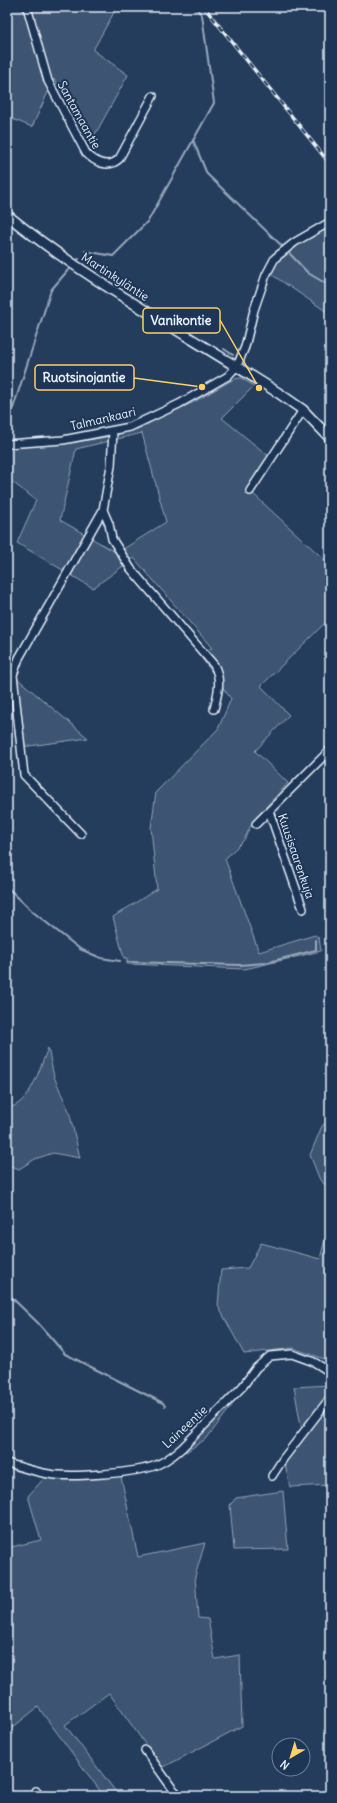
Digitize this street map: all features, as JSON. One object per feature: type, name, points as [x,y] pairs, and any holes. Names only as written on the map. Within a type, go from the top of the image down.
[{"type":"street","name":"Santamaantie","points":[[27,7],[48,81],[86,153],[93,160],[107,164],[115,163],[119,159],[152,96]]},
{"type":"street","name":"Martinkyläntie","points":[[7,216],[58,254],[104,285],[237,366],[303,410],[330,438]]},
{"type":"street","points":[[237,366],[245,347],[266,275],[275,258],[295,242],[330,222]]},
{"type":"street","name":"Talmankaari","points":[[7,444],[64,440],[130,427],[179,404],[224,379],[237,366]]},
{"type":"street","points":[[250,491],[303,410]]},
{"type":"street","points":[[81,834],[24,775],[13,676],[19,658],[103,510],[111,466],[113,431]]},
{"type":"street","points":[[103,510],[112,539],[131,569],[214,665],[219,679],[214,709]]},
{"type":"street","points":[[256,824],[330,750]]},
{"type":"street","name":"Kuusisaarenkuja","points":[[269,811],[303,909]]},
{"type":"street","name":"Laineentie","points":[[7,1463],[48,1474],[60,1475],[120,1472],[152,1466],[175,1454],[182,1448],[242,1386],[256,1368],[270,1356],[292,1354],[314,1362],[330,1372]]},
{"type":"street","points":[[272,1476],[283,1459],[330,1398]]},
{"type":"street","points":[[145,1750],[172,1788],[180,1796]]},
{"type":"shaded area","points":[[7,7],[117,7],[93,50],[128,75],[92,140],[54,79],[32,127],[10,118],[7,125]]},
{"type":"shaded area","points":[[330,227],[330,314],[271,274],[275,258],[295,242]]},
{"type":"shaded area","points":[[241,378],[254,386],[222,418],[271,458],[250,491],[330,565],[330,618],[261,686],[289,715],[255,751],[288,783],[253,821],[244,840],[225,859],[259,952],[315,935],[319,938],[321,951],[245,969],[127,964],[127,958],[124,958],[113,917],[157,889],[151,828],[156,792],[218,729],[231,699],[198,653],[212,648],[134,558],[93,588],[17,543],[36,500],[7,478],[7,444],[63,440],[62,444],[124,433],[137,429],[153,420],[192,403],[234,379]],"holes":[[[142,433],[166,522],[117,553],[60,520],[76,449]]]},
{"type":"shaded area","points":[[13,675],[88,738],[22,747]]},
{"type":"shaded area","points":[[48,1048],[54,1077],[69,1111],[80,1158],[53,1153],[35,1159],[19,1169],[7,1164],[7,1108],[15,1106],[28,1093],[38,1075]]},
{"type":"shaded area","points":[[330,1118],[330,1189],[320,1180],[310,1155],[322,1126]]},
{"type":"shaded area","points":[[325,1239],[330,1240],[330,1361],[293,1348],[244,1354],[218,1306],[221,1270],[248,1268],[261,1243],[320,1259]]},
{"type":"shaded area","points":[[330,1385],[330,1485],[290,1487],[284,1460],[308,1432],[301,1426],[294,1387]]},
{"type":"shaded area","points":[[228,1399],[233,1404],[207,1438],[186,1452],[182,1448]]},
{"type":"shaded area","points":[[120,1472],[138,1557],[205,1543],[195,1576],[198,1618],[208,1619],[215,1659],[240,1655],[242,1726],[162,1768],[109,1693],[65,1725],[119,1796],[104,1796],[38,1707],[7,1732],[7,1548],[41,1540],[28,1496],[48,1474]]},
{"type":"shaded area","points":[[283,1491],[288,1549],[234,1550],[230,1505],[236,1498]]},
{"type":"waterway","points":[[85,251],[113,256],[148,221],[214,103],[202,15],[195,7]]},
{"type":"waterway","points":[[193,140],[207,174],[282,246]]},
{"type":"waterway","points":[[290,254],[308,273],[330,286]]},
{"type":"waterway","points":[[7,427],[51,290],[69,269]]},
{"type":"waterway","points":[[224,349],[233,355]]},
{"type":"waterway","points":[[7,887],[33,912],[80,949],[101,958],[120,961]]},
{"type":"waterway","points":[[128,962],[240,965],[265,963],[316,950],[316,940]]},
{"type":"waterway","points":[[7,1293],[38,1323],[65,1354],[163,1403],[165,1406]]},
{"type":"railway","points":[[204,7],[330,164]]},
{"type":"place","name":"Ruotsinojantie","points":[[202,387]]},
{"type":"place","name":"Vanikontie","points":[[259,388]]}]
